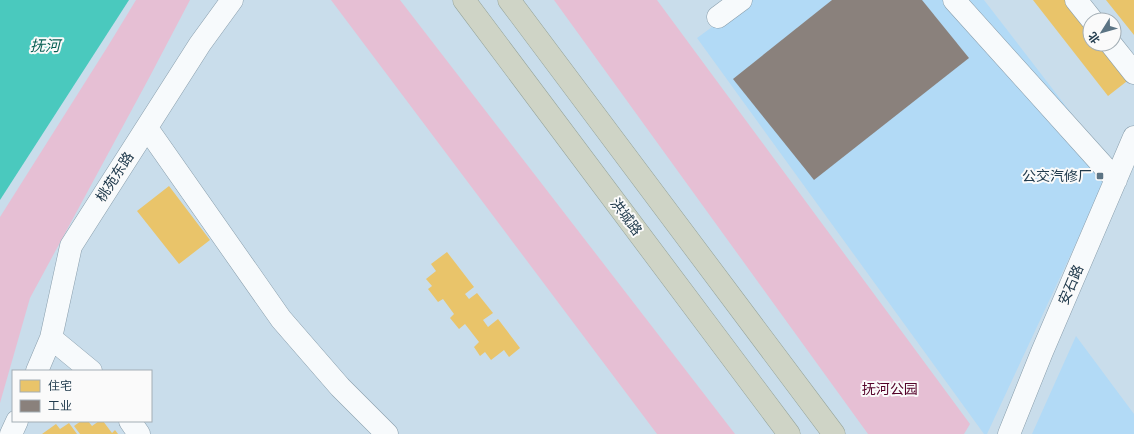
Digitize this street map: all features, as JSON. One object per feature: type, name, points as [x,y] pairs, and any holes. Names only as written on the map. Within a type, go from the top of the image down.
[{"type":"highway","name":"洪城路","points":[[464,0],[789,434]]},
{"type":"highway","points":[[509,0],[834,434]]},
{"type":"street","name":"桃苑东路","points":[[37,370],[51,338],[71,246],[200,44],[232,0]]},
{"type":"street","points":[[718,17],[741,0]]},
{"type":"street","points":[[954,0],[1116,180]]},
{"type":"street","points":[[1076,0],[1086,12]]},
{"type":"street","points":[[1117,52],[1134,73]]},
{"type":"street","points":[[147,128],[281,319],[340,387],[387,434]]},
{"type":"street","name":"安石路","points":[[1009,434],[1045,345],[1134,137]]},
{"type":"street","points":[[51,338],[90,370]]},
{"type":"street","points":[[11,434],[17,422]]},
{"type":"street","points":[[131,422],[139,434]]},
{"type":"shaded area","points":[[749,0],[984,0],[1112,166],[987,434],[984,434],[697,38]]},
{"type":"shaded area","points":[[1076,336],[1134,414],[1134,434],[1032,434]]},
{"type":"green space","points":[[136,0],[190,0],[30,298],[0,403],[0,217]]},
{"type":"green space","points":[[331,0],[400,0],[735,434],[657,434]]},
{"type":"green space","name":"抚河公园","points":[[554,0],[657,0],[970,424],[964,434],[868,434]]},
{"type":"water","name":"抚河","points":[[0,0],[129,0],[0,200]]},
{"type":"building: 住宅","points":[[1033,0],[1069,0],[1082,17],[1082,52],[1110,52],[1131,78],[1108,96]]},
{"type":"building: 住宅","points":[[1106,0],[1134,0],[1134,35],[1122,20],[1122,12],[1116,12]]},
{"type":"building: 住宅","points":[[169,186],[210,240],[179,264],[137,211]]},
{"type":"building: 住宅","points":[[447,252],[474,287],[465,294],[469,299],[477,293],[493,313],[483,320],[488,327],[498,319],[520,348],[509,357],[504,350],[491,360],[485,352],[480,356],[474,347],[479,342],[465,324],[459,329],[450,318],[454,314],[443,299],[438,302],[428,289],[432,286],[426,279],[436,271],[431,264]]},
{"type":"building: 住宅","points":[[80,422],[89,422],[92,426],[98,422],[104,422],[112,433],[115,430],[118,434],[80,434],[74,426]]},
{"type":"building: 住宅","points":[[69,423],[77,434],[42,434],[56,424],[60,429]]},
{"type":"building: 工业","points":[[832,0],[922,0],[969,58],[814,180],[733,79]]},
{"type":"place","name":"公交汽修厂","points":[[1100,176]]}]
